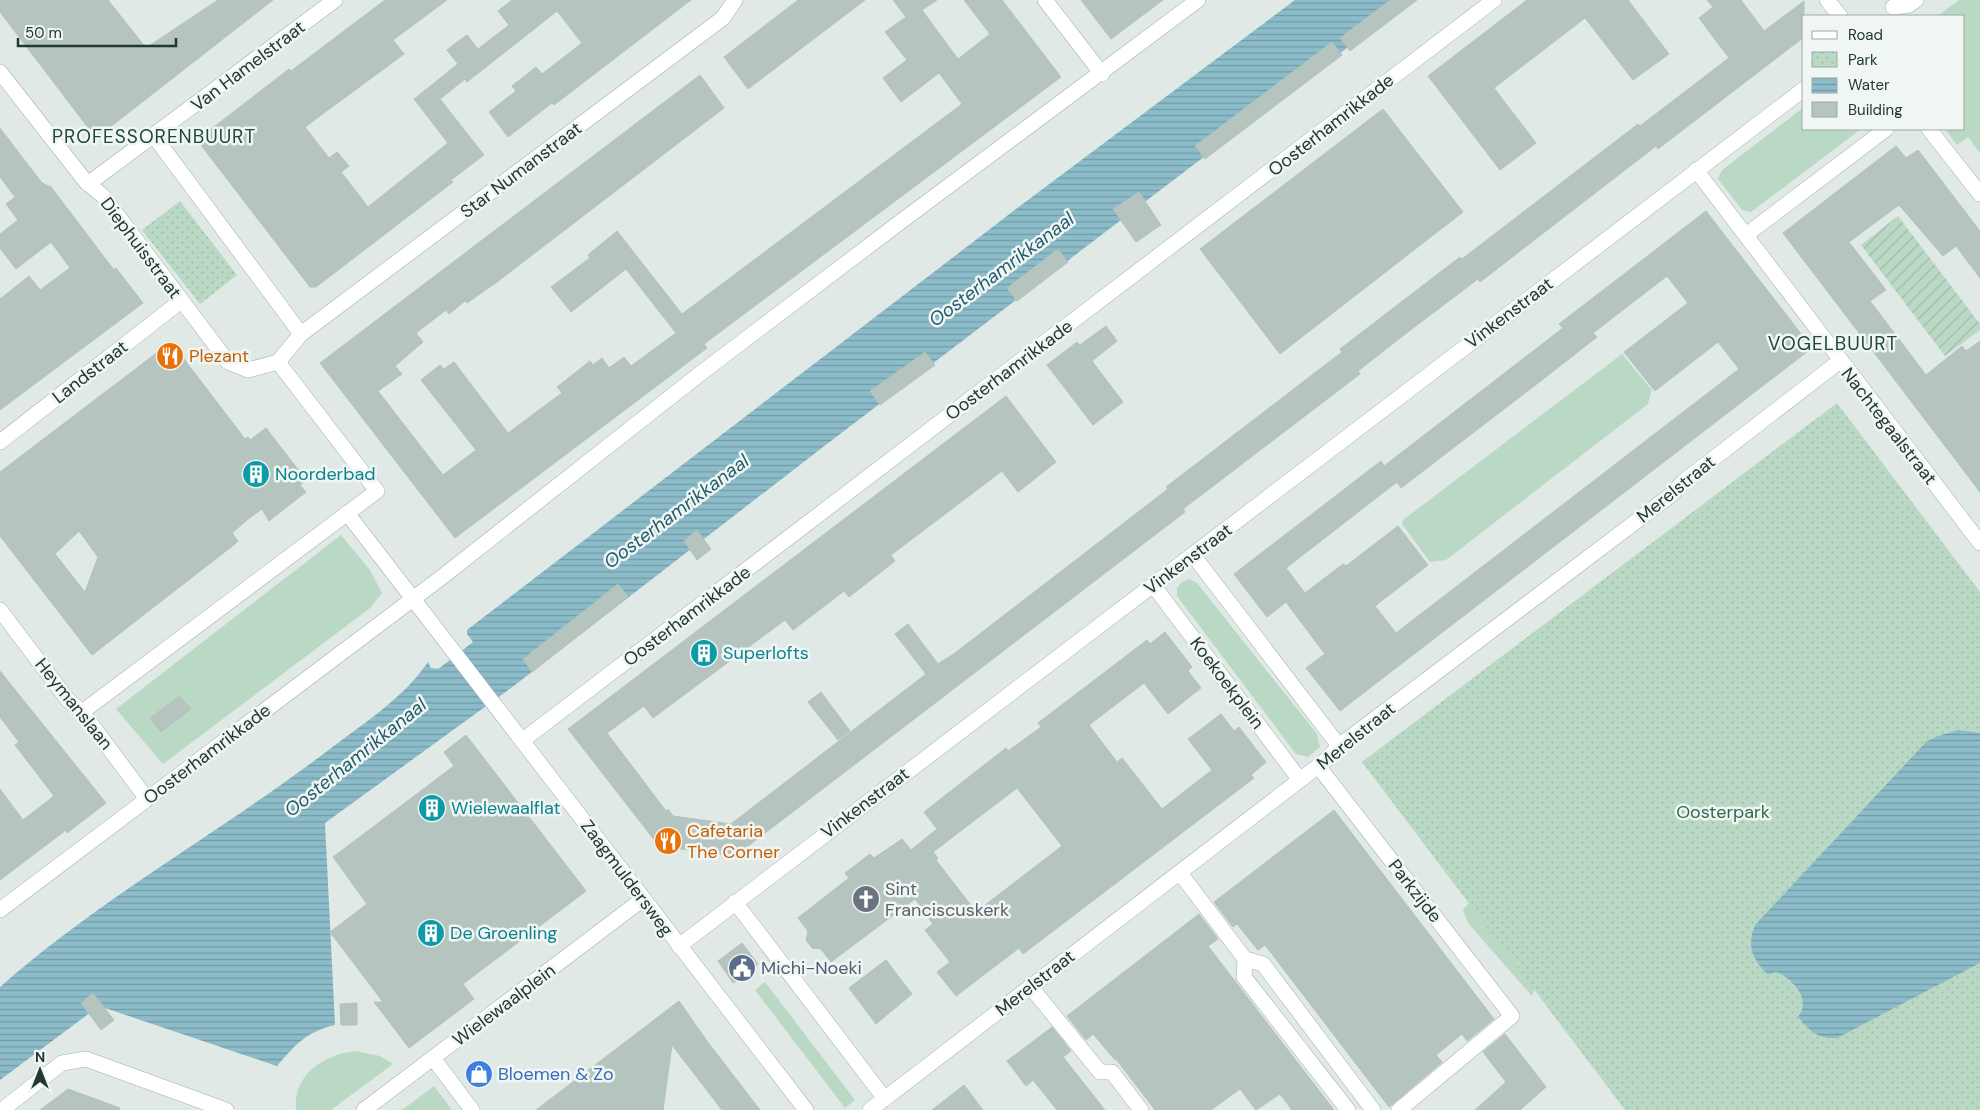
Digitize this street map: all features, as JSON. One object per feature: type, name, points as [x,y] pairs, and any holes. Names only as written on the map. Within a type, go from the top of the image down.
[{"type":"street","name":"Van Hamelstraat","points":[[88,184],[335,0]]},
{"type":"street","points":[[1045,0],[1102,74]]},
{"type":"street","name":"Oosterhamrikkade","points":[[0,910],[442,577],[727,354],[895,226],[1102,74],[1198,0]]},
{"type":"street","name":"Oosterhamrikkade","points":[[523,740],[1494,0]]},
{"type":"street","points":[[1827,0],[1839,15]]},
{"type":"street","points":[[1888,8],[1909,5],[1916,0]]},
{"type":"street","name":"Star Numanstraat","points":[[301,334],[723,18],[732,1]]},
{"type":"street","name":"Diephuisstraat","points":[[0,72],[88,184],[103,196],[228,362],[248,370],[278,362]]},
{"type":"street","name":"Vinkenstraat","points":[[679,946],[1802,90]]},
{"type":"street","points":[[1696,170],[1746,235],[1885,130]]},
{"type":"street","points":[[1931,130],[1980,194]]},
{"type":"street","points":[[82,712],[377,491],[278,362],[301,334],[154,136]]},
{"type":"street","name":"Nachtegaalstraat","points":[[1746,235],[1980,543]]},
{"type":"street","name":"Landstraat","points":[[0,442],[181,301]]},
{"type":"street","name":"Merelstraat","points":[[870,1110],[1300,780],[1339,746],[1556,583],[1840,361]]},
{"type":"street","points":[[347,513],[414,597]]},
{"type":"street","points":[[1193,555],[1339,746]]},
{"type":"street","name":"Koekoekplein","points":[[1153,586],[1300,780]]},
{"type":"street","name":"Zaagmuldersweg","points":[[414,597],[806,1110]]},
{"type":"street","name":"Heymanslaan","points":[[0,610],[68,700],[82,712],[147,799]]},
{"type":"street","name":"Parkzijde","points":[[1318,766],[1512,1016],[1399,1110]]},
{"type":"street","points":[[1180,872],[1245,959],[1263,964],[1373,1110]]},
{"type":"street","name":"Wielewaalplein","points":[[364,1110],[643,899]]},
{"type":"street","points":[[735,902],[885,1099]]},
{"type":"street","points":[[1245,959],[1244,977],[1348,1110]]},
{"type":"street","points":[[1030,986],[1100,1072],[1112,1072],[1141,1110]]},
{"type":"street","points":[[433,1058],[472,1110]]},
{"type":"street","points":[[2,1110],[62,1064],[86,1059],[226,1110]]},
{"type":"green space","points":[[1959,0],[1980,0],[1980,153],[1968,137],[1957,145],[1946,130],[1965,130],[1965,15],[1939,15]]},
{"type":"green space","points":[[1802,109],[1802,130],[1860,130],[1751,212],[1742,210],[1718,179],[1722,170]]},
{"type":"green space","points":[[180,201],[237,275],[200,304],[142,230]]},
{"type":"green space","points":[[1898,216],[1980,324],[1980,330],[1945,356],[1861,245]]},
{"type":"green space","points":[[1622,354],[1652,390],[1648,404],[1446,560],[1430,562],[1402,524],[1403,520]]},
{"type":"green space","name":"Oosterpark","points":[[1837,403],[1980,592],[1980,1110],[1625,1110],[1362,762]]},
{"type":"green space","points":[[341,535],[370,570],[382,593],[370,608],[163,764],[116,709]]},
{"type":"green space","points":[[1189,579],[1197,583],[1317,734],[1320,747],[1308,757],[1296,754],[1177,596],[1177,588],[1182,582]]},
{"type":"green space","points":[[1469,903],[1555,942],[1532,996],[1468,923],[1463,910]]},
{"type":"green space","points":[[765,982],[855,1100],[845,1108],[755,990]]},
{"type":"green space","points":[[355,1051],[380,1056],[393,1064],[331,1110],[296,1110],[296,1097],[300,1086],[313,1068],[332,1057]]},
{"type":"green space","points":[[434,1086],[452,1110],[402,1110]]},
{"type":"water","name":"Oosterhamrikkanaal","points":[[1295,0],[1410,0],[823,447],[515,685],[325,823],[335,1025],[309,1035],[290,1051],[277,1066],[99,1006],[0,1080],[0,987],[78,924],[285,782],[367,721],[394,700],[428,662],[431,668],[438,669],[442,666],[473,642],[467,634],[467,630],[1020,206]]},
{"type":"water","points":[[1958,730],[1980,733],[1980,963],[1837,1038],[1824,1037],[1814,1033],[1798,1017],[1803,1004],[1799,990],[1789,979],[1776,972],[1767,974],[1754,957],[1751,938],[1756,924],[1926,742],[1935,737]]},
{"type":"building","points":[[0,0],[108,0],[146,48],[218,0],[273,0],[96,138],[0,12]]},
{"type":"building","points":[[385,0],[447,0],[393,40],[404,54],[305,127],[329,158],[337,152],[349,166],[341,172],[368,207],[448,143],[414,99],[458,64],[447,50],[457,42],[467,35],[478,49],[509,25],[498,11],[512,0],[691,0],[554,105],[552,103],[508,137],[489,112],[516,91],[512,86],[536,67],[542,74],[582,43],[557,11],[467,82],[465,79],[440,99],[484,155],[451,180],[453,182],[316,287],[310,287],[197,140],[289,69],[291,71]]},
{"type":"building","points":[[798,0],[865,0],[748,89],[724,57]]},
{"type":"building","points":[[893,0],[937,0],[922,10],[958,59],[990,34],[964,0],[1002,0],[1061,77],[704,344],[707,348],[455,538],[320,363],[700,75],[724,108],[497,282],[467,303],[465,301],[449,314],[446,310],[416,333],[423,342],[395,366],[402,374],[378,391],[443,475],[476,450],[421,380],[440,365],[444,369],[454,362],[508,433],[562,393],[557,387],[590,361],[593,365],[602,358],[609,368],[624,357],[631,366],[676,333],[626,269],[571,312],[551,287],[590,258],[588,255],[617,231],[682,314],[962,104],[939,73],[901,102],[883,78],[907,60],[885,32],[906,17]]},
{"type":"building","points":[[1081,0],[1163,0],[1111,39]]},
{"type":"building","points":[[1390,0],[1417,0],[1350,51],[1340,38]]},
{"type":"building","points":[[1527,0],[1628,0],[1669,54],[1633,80],[1585,18],[1494,88],[1536,143],[1500,170],[1428,76]]},
{"type":"building","points":[[1707,0],[1741,0],[1764,31],[1804,1],[1802,39],[1658,149],[1656,146],[1480,282],[1478,279],[1413,328],[1358,371],[1360,374],[1183,509],[1185,512],[735,856],[659,846],[568,729],[1006,396],[1056,462],[1018,492],[1002,471],[891,555],[895,561],[849,597],[844,591],[793,630],[785,620],[653,718],[644,706],[607,733],[666,811],[668,809],[673,816],[731,824],[926,674],[895,634],[908,624],[938,664],[955,653],[1342,352],[1340,349],[1460,257],[1462,259],[1638,124],[1640,126],[1729,58],[1699,18],[1713,7]]},
{"type":"building","points":[[1332,42],[1342,55],[1205,159],[1195,146]]},
{"type":"building","points":[[1383,109],[1463,212],[1280,354],[1200,249]]},
{"type":"building","points":[[0,128],[42,183],[51,187],[114,270],[116,268],[143,303],[0,410],[0,299],[29,276],[40,290],[70,268],[51,242],[16,269],[0,248],[0,234],[18,220],[6,204],[15,197],[0,177]]},
{"type":"building","points":[[1896,146],[1906,158],[1918,150],[1980,231],[1980,278],[1956,246],[1943,256],[1899,205],[1849,242],[1886,290],[1870,301],[1926,375],[1962,346],[1966,351],[1980,341],[1980,492],[1783,233]]},
{"type":"building","points":[[1139,192],[1161,225],[1136,242],[1113,209]]},
{"type":"building","points":[[1706,211],[1812,348],[1340,711],[1306,668],[1325,654],[1286,602],[1267,617],[1234,574],[1381,461],[1384,466],[1563,328],[1559,324]],"holes":[[[1667,276],[1688,303],[1624,352],[1655,391],[1718,342],[1739,369],[1396,633],[1375,606],[1428,565],[1398,526],[1346,566],[1343,564],[1305,593],[1286,568],[1397,482],[1401,488],[1542,380],[1597,337],[1593,333]]]},
{"type":"building","points":[[1058,249],[1068,262],[1017,301],[1007,288]]},
{"type":"building","points":[[1106,326],[1117,341],[1092,361],[1123,402],[1093,425],[1047,365],[1077,342],[1080,345]]},
{"type":"building","points":[[171,342],[245,439],[248,437],[250,440],[266,428],[306,480],[300,485],[306,492],[269,521],[262,509],[247,520],[232,533],[238,541],[235,544],[92,655],[0,536],[0,472]],"holes":[[[79,531],[98,557],[85,592],[55,554]]]},
{"type":"building","points":[[925,352],[935,365],[880,405],[870,391]]},
{"type":"building","points":[[697,530],[711,549],[697,560],[684,541]]},
{"type":"building","points":[[618,584],[628,597],[532,672],[523,659]]},
{"type":"building","points":[[1165,632],[1192,667],[1188,671],[1201,688],[1168,714],[1144,683],[1089,725],[1117,762],[1122,758],[1162,809],[1212,770],[1188,739],[1221,714],[1234,731],[1239,727],[1266,762],[1251,775],[1254,778],[1023,954],[1019,948],[956,996],[937,972],[950,962],[925,930],[933,924],[915,899],[831,962],[821,949],[812,948],[806,940],[808,931],[798,918],[849,878],[845,873],[870,854],[874,858],[902,839],[911,850],[937,829],[924,812],[1006,748],[1008,751],[1041,727],[1038,723],[1147,640],[1150,644]],"holes":[[[1017,788],[1062,846],[976,912],[936,860],[938,858],[933,852]]]},
{"type":"building","points":[[0,671],[106,803],[67,833],[66,830],[0,880],[0,789],[23,820],[54,796],[15,745],[19,742],[0,717]]},
{"type":"building","points":[[821,692],[850,731],[838,740],[808,702]]},
{"type":"building","points":[[180,696],[191,709],[161,732],[150,718]]},
{"type":"building","points":[[466,735],[586,891],[463,984],[474,999],[409,1048],[374,1002],[383,1002],[330,932],[367,904],[333,857],[454,766],[444,752]]},
{"type":"building","points":[[1334,810],[1494,1019],[1467,1041],[1462,1034],[1436,1055],[1442,1062],[1389,1107],[1265,945],[1258,950],[1237,924],[1233,927],[1214,902]]},
{"type":"building","points":[[1199,914],[1218,939],[1208,946],[1334,1110],[1292,1110],[1280,1094],[1256,1110],[1240,1089],[1211,1110],[1155,1110],[1116,1059],[1093,1034],[1086,1040],[1067,1016]]},
{"type":"building","points":[[742,943],[758,964],[733,983],[718,961]]},
{"type":"building","points":[[886,960],[912,994],[876,1024],[849,988]]},
{"type":"building","points":[[93,993],[114,1020],[101,1030],[81,1003]]},
{"type":"building","points":[[679,1001],[760,1110],[722,1110],[672,1045],[663,1110],[536,1110]]},
{"type":"building","points":[[357,1003],[357,1025],[341,1025],[340,1004]]},
{"type":"building","points":[[1052,1027],[1071,1051],[1063,1057],[1105,1110],[1057,1110],[1033,1080],[1026,1086],[1007,1061]]},
{"type":"building","points":[[1505,1034],[1546,1087],[1520,1110],[1475,1110],[1506,1082],[1483,1052]]},
{"type":"building","points":[[964,1085],[983,1110],[932,1110]]},
{"type":"building","points":[[68,1089],[120,1108],[119,1110],[40,1110]]},
{"type":"place","name":"Plezant","points":[[170,356]]},
{"type":"place","name":"Noorderbad","points":[[256,474]]},
{"type":"place","name":"Superlofts","points":[[704,653]]},
{"type":"place","name":"Wielewaalflat","points":[[432,808]]},
{"type":"place","name":"Cafetaria The Corner","points":[[668,841]]},
{"type":"place","name":"Sint Franciscuskerk","points":[[866,899]]},
{"type":"place","name":"De Groenling","points":[[431,933]]},
{"type":"place","name":"Michi-Noeki","points":[[742,968]]},
{"type":"place","name":"Bloemen & Zo","points":[[479,1074]]},
{"type":"district","name":"PROFESSORENBUURT","points":[[154,136]]},
{"type":"district","name":"VOGELBUURT","points":[[1833,343]]}]
